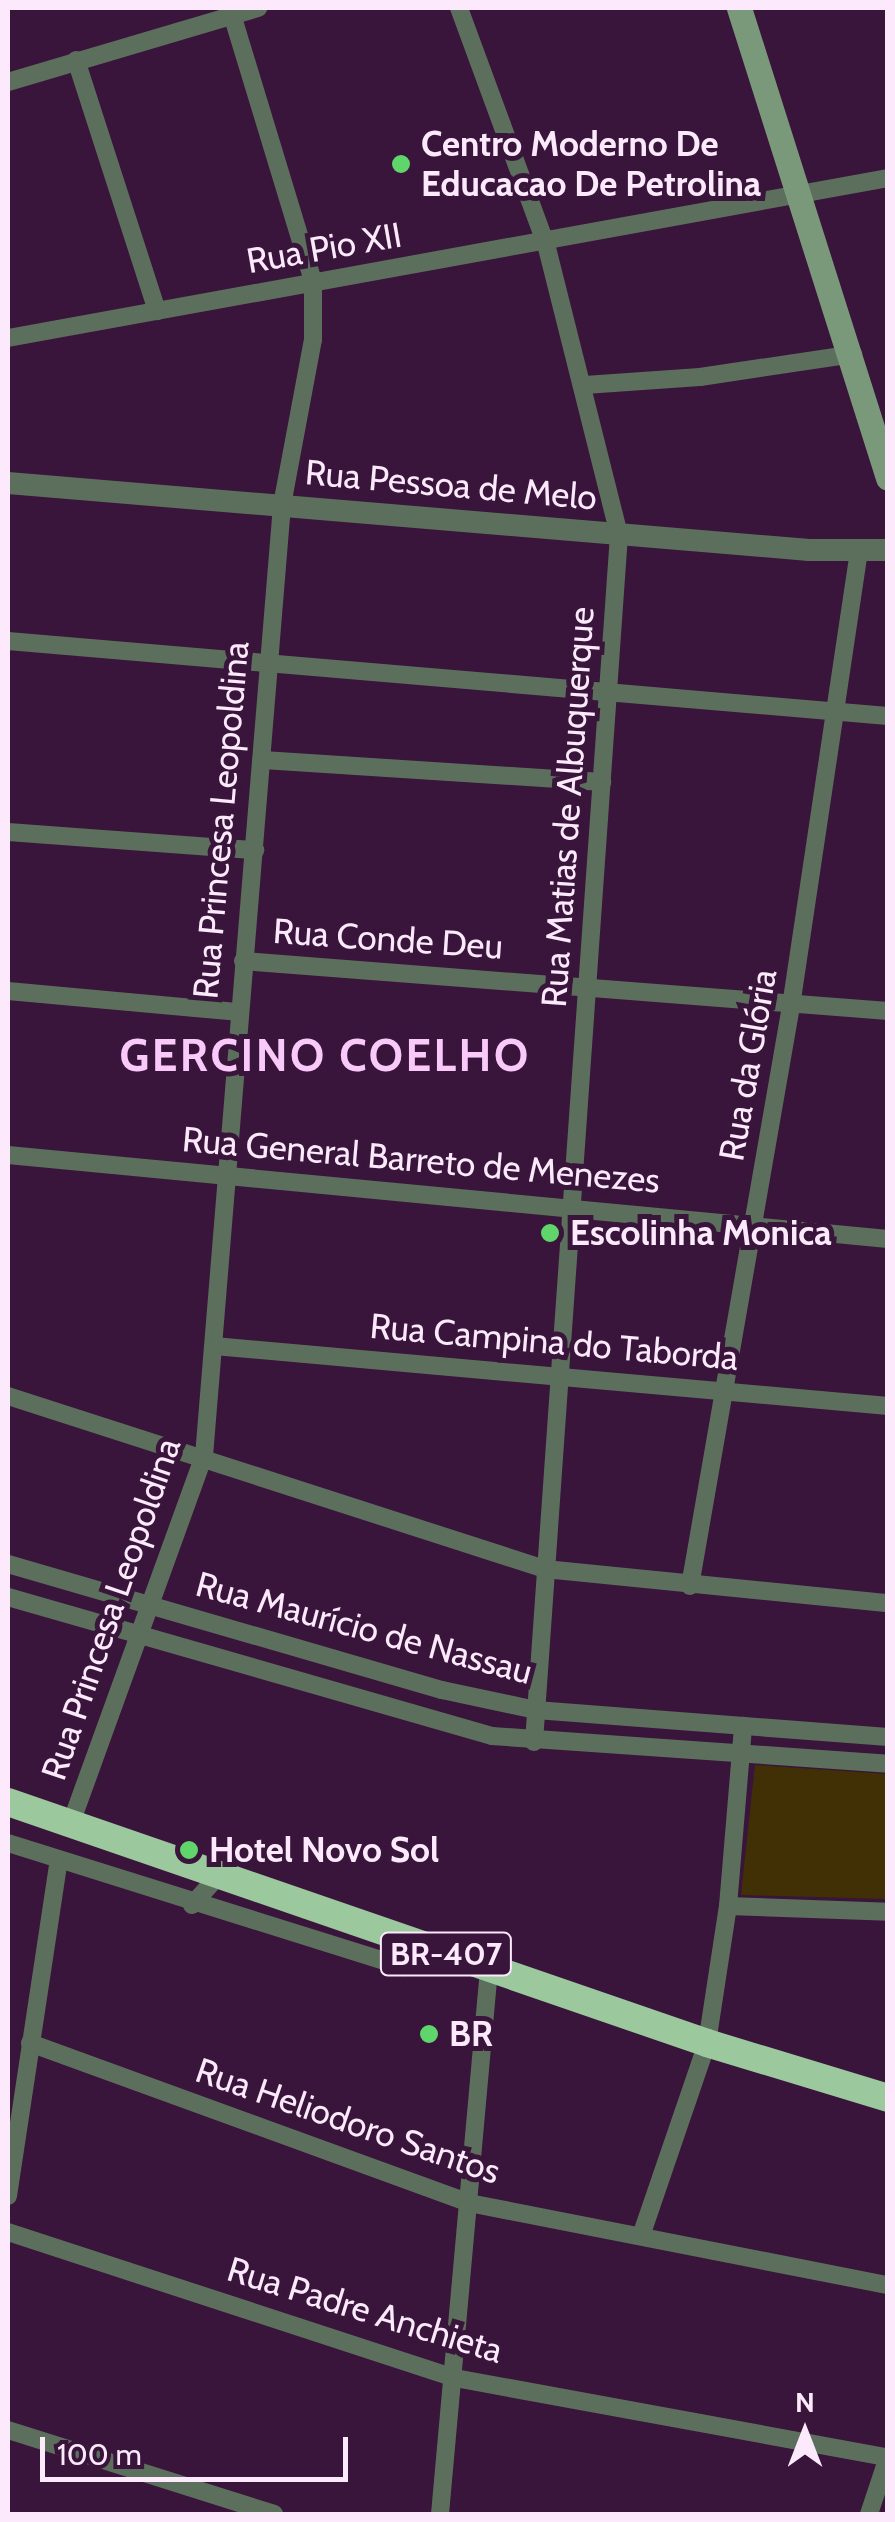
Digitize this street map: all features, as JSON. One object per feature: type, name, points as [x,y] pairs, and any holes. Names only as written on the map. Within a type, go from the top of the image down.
[{"type":"highway","name":"BR-407","points":[[8,1802],[482,1967],[887,2098]]},
{"type":"highway","points":[[844,2086],[888,2110]]},
{"type":"main road","points":[[739,8],[853,354],[888,478]]},
{"type":"street","points":[[8,82],[231,11],[258,8]]},
{"type":"street","name":"Rua Matias de Albuquerque","points":[[460,8],[546,244],[585,385],[618,535],[563,1375],[534,1742]]},
{"type":"street","name":"Rua Princesa Leopoldina","points":[[71,1824],[204,1456],[237,1012],[263,760],[267,662],[282,505],[308,382],[313,281],[231,11]]},
{"type":"street","points":[[76,60],[157,311]]},
{"type":"street","name":"Rua Pio XII","points":[[8,338],[313,281],[546,244],[888,178]]},
{"type":"street","points":[[585,385],[700,378],[853,354]]},
{"type":"street","name":"Rua Pessoa de Melo","points":[[8,483],[618,535],[860,552],[888,550]]},
{"type":"street","name":"Rua da Glória","points":[[690,1586],[791,1006],[860,552]]},
{"type":"street","points":[[8,641],[838,715],[888,716]]},
{"type":"street","points":[[263,760],[602,782]]},
{"type":"street","points":[[8,832],[255,850]]},
{"type":"street","name":"Rua Conde Deu","points":[[243,961],[888,1011]]},
{"type":"street","points":[[8,991],[237,1012]]},
{"type":"street","name":"Rua General Barreto de Menezes","points":[[8,1155],[754,1222],[888,1239]]},
{"type":"street","name":"Rua Campina do Taborda","points":[[214,1346],[888,1406]]},
{"type":"street","points":[[8,1396],[546,1569],[888,1603]]},
{"type":"street","name":"Rua Maurício de Nassau","points":[[8,1564],[151,1602],[442,1690],[536,1710],[888,1736]]},
{"type":"street","name":"Rua Maurício de Nassau","points":[[8,1597],[444,1726],[534,1742],[888,1764]]},
{"type":"street","points":[[642,2233],[708,2043],[728,1906],[743,1726]]},
{"type":"street","points":[[8,1843],[192,1905],[404,1967],[482,1967],[469,2202],[440,2514]]},
{"type":"street","points":[[8,2196],[12,2143],[59,1860]]},
{"type":"street","points":[[192,1905],[218,1876]]},
{"type":"street","points":[[728,1906],[888,1912]]},
{"type":"street","name":"Rua Heliodoro Santos","points":[[30,2043],[469,2202],[642,2233],[888,2285]]},
{"type":"street","name":"Rua Padre Anchieta","points":[[8,2232],[454,2378],[887,2457]]},
{"type":"street","points":[[8,2430],[274,2514]]},
{"type":"street","points":[[869,2514],[887,2457]]},
{"type":"shaded area","points":[[755,1765],[887,1774],[887,1899],[741,1895]]},
{"type":"place","name":"Centro Moderno De Educacao De Petrolina","points":[[401,164]]},
{"type":"place","name":"Escolinha Monica","points":[[550,1233]]},
{"type":"place","name":"Hotel Novo Sol","points":[[189,1850]]},
{"type":"place","name":"BR","points":[[429,2034]]},
{"type":"district","name":"GERCINO COELHO","points":[[325,1056]]}]
